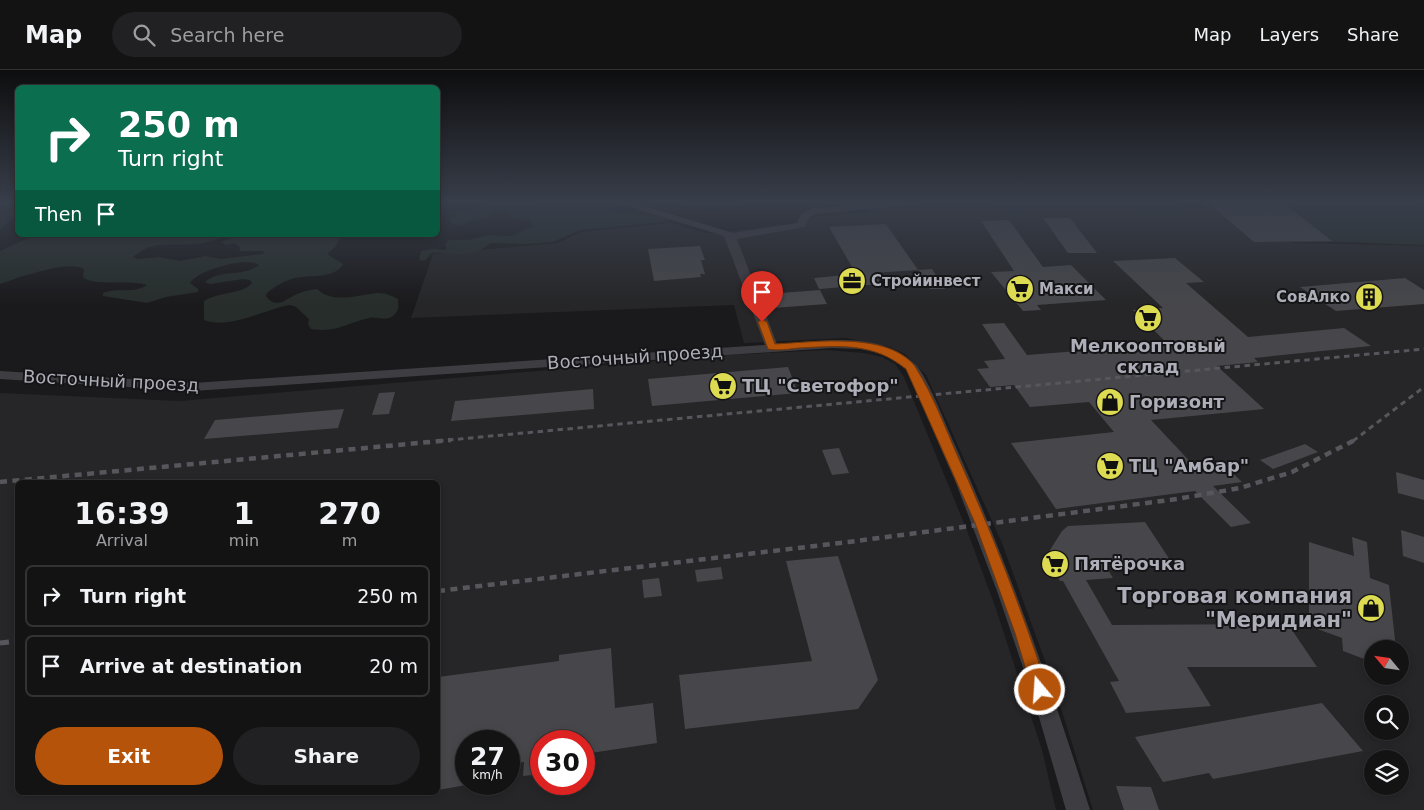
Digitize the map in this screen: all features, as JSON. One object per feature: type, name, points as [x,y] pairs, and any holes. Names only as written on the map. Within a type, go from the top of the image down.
[{"type":"street","points":[[731,237],[772,347]]},
{"type":"street","name":"Восточный проезд","points":[[0,374],[193,387],[772,347],[832,344],[860,345],[887,352],[911,367],[923,390],[988,540],[1022,633],[1078,810]]},
{"type":"shaded area","points":[[31,237],[224,237],[202,243],[154,246],[133,257],[137,259],[159,257],[180,261],[205,256],[221,259],[263,254],[264,251],[240,251],[239,246],[234,243],[226,245],[221,242],[235,237],[340,237],[336,246],[327,254],[343,264],[339,269],[320,276],[288,280],[272,289],[266,296],[277,303],[300,293],[317,289],[331,297],[339,298],[382,293],[398,299],[398,309],[392,317],[386,319],[369,318],[328,330],[311,329],[308,324],[309,319],[296,307],[290,305],[236,321],[214,322],[204,320],[204,301],[243,289],[252,283],[250,280],[243,279],[210,284],[205,282],[218,275],[245,271],[259,265],[244,262],[212,269],[194,278],[190,283],[198,289],[198,292],[166,297],[147,303],[103,296],[103,293],[114,290],[137,289],[147,285],[140,283],[95,282],[83,277],[84,269],[77,267],[67,266],[43,270],[0,284],[0,251]]},
{"type":"shaded area","points":[[483,237],[565,237],[553,242],[525,244],[490,243],[483,249],[469,254],[432,253],[424,261],[419,260],[421,251],[445,250],[447,248],[445,245],[449,240],[468,240]]},
{"type":"shaded area","points":[[572,237],[1284,237],[1292,243],[1424,246],[1424,810],[1093,810],[1052,680],[1002,543],[926,375],[905,354],[887,346],[846,338],[744,343],[734,305],[411,318],[433,254],[558,243]]},
{"type":"shaded area","points":[[1285,237],[1424,237],[1424,245],[1292,242]]},
{"type":"shaded area","points":[[827,350],[864,353],[882,357],[895,364],[904,377],[968,533],[995,606],[1042,750],[1056,810],[0,810],[0,393],[180,401],[728,355]]},
{"type":"building","points":[[834,237],[895,237],[918,270],[874,273],[881,284],[819,289],[814,278],[856,274]]},
{"type":"building","points":[[991,237],[1021,237],[1043,267],[1071,265],[1106,300],[1037,305],[1041,310],[1023,311],[991,272],[1014,271]]},
{"type":"building","points":[[1056,237],[1084,237],[1097,253],[1068,253]]},
{"type":"building","points":[[1248,237],[1326,237],[1332,241],[1254,242]]},
{"type":"building","points":[[700,246],[705,260],[701,260],[705,274],[700,274],[701,277],[654,281],[648,249]]},
{"type":"building","points":[[1175,258],[1204,282],[1186,283],[1248,337],[1344,328],[1371,346],[1254,358],[1258,362],[1217,366],[1264,409],[1151,420],[1197,469],[1224,465],[1242,482],[1213,486],[1251,523],[1231,527],[1195,491],[1056,509],[1011,443],[1114,432],[1089,402],[1030,407],[1014,385],[990,387],[977,369],[989,368],[984,361],[1005,359],[982,324],[1004,323],[1027,355],[1168,344],[1133,310],[1163,308],[1113,261]]},
{"type":"building","points":[[932,269],[945,289],[930,289],[918,270]]},
{"type":"building","points":[[772,275],[780,293],[820,290],[827,304],[773,308],[760,276]]},
{"type":"building","name":"СовАлко","points":[[1405,278],[1424,290],[1424,304],[1336,311],[1300,287]]},
{"type":"building","name":"ТЦ \"Светофор\"","points":[[788,367],[798,393],[652,406],[648,379]]},
{"type":"building","points":[[593,389],[594,409],[451,421],[455,401]]},
{"type":"building","points":[[395,392],[389,414],[372,415],[379,393]]},
{"type":"building","points":[[344,409],[338,428],[204,439],[215,420]]},
{"type":"building","points":[[1305,444],[1318,452],[1273,469],[1260,460]]},
{"type":"building","points":[[839,448],[849,473],[832,475],[822,450]]},
{"type":"building","points":[[1396,472],[1424,480],[1424,500],[1398,493]]},
{"type":"building","points":[[1145,522],[1170,560],[1104,563],[1113,578],[1086,580],[1112,625],[1288,624],[1317,667],[1187,667],[1211,706],[1126,713],[1110,682],[1119,681],[1048,558],[1050,550],[1062,531],[1068,526]]},
{"type":"building","points":[[1401,530],[1424,537],[1424,563],[1403,556]]},
{"type":"building","points":[[1352,537],[1367,542],[1370,578],[1389,585],[1395,640],[1364,640],[1364,659],[1343,651],[1342,638],[1309,626],[1309,542],[1354,556]]},
{"type":"building","points":[[838,556],[878,680],[858,709],[685,729],[679,675],[812,661],[786,561]]},
{"type":"building","points":[[721,567],[723,579],[697,582],[695,570]]},
{"type":"building","points":[[659,578],[662,596],[644,598],[642,580]]},
{"type":"building","points":[[611,648],[615,708],[653,703],[657,743],[595,752],[595,730],[530,730],[530,775],[523,776],[524,762],[520,763],[520,730],[455,730],[455,787],[440,790],[440,677],[559,661],[559,655]]},
{"type":"building","points":[[1322,703],[1363,751],[1213,779],[1209,773],[1163,782],[1135,737]]},
{"type":"building","points":[[1116,786],[1151,787],[1159,810],[1124,810]]},
{"type":"railway","points":[[438,441],[1424,349]]},
{"type":"railway","points":[[1353,441],[1424,387]]},
{"type":"railway","points":[[21,480],[451,440]]},
{"type":"railway","points":[[440,591],[848,542],[1177,499],[1240,488],[1292,472],[1355,440]]},
{"type":"railway","points":[[0,482],[15,481]]},
{"type":"railway","points":[[0,643],[15,641]]},
{"type":"place","name":"Стройинвест","points":[[852,281]]},
{"type":"place","name":"Макси","points":[[1020,289]]},
{"type":"place","name":"СовАлко","points":[[1369,297]]},
{"type":"place","name":"Мелкооптовый склад","points":[[1148,318]]},
{"type":"place","name":"ТЦ \"Светофор\"","points":[[723,386]]},
{"type":"place","name":"Горизонт","points":[[1110,402]]},
{"type":"place","name":"ТЦ \"Амбар\"","points":[[1110,466]]},
{"type":"place","name":"Пятёрочка","points":[[1055,564]]},
{"type":"place","name":"Торговая компания \"Меридиан\"","points":[[1371,608]]},
{"type":"route","points":[[762,322],[772,347],[832,344],[860,345],[887,352],[911,367],[923,390],[981,523],[1022,633],[1040,690]]}]
